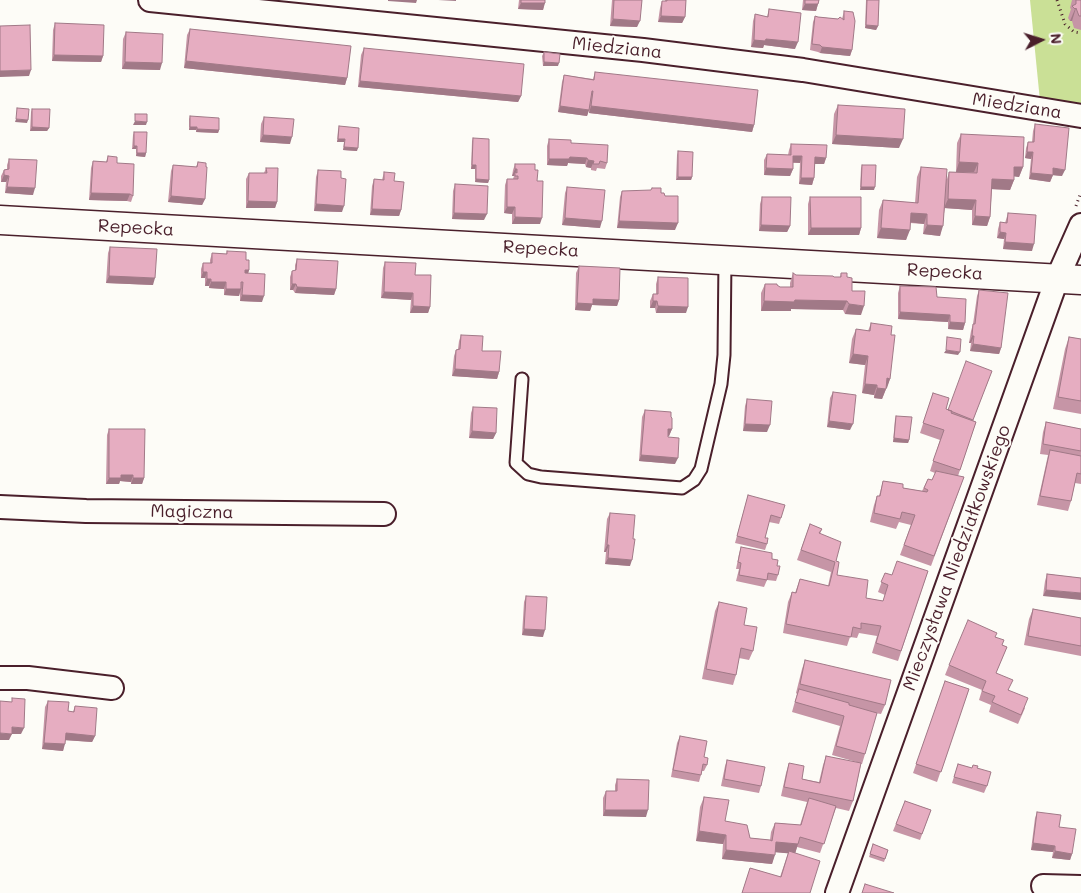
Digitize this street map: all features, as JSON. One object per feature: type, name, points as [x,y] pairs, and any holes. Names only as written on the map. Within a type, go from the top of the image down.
[{"type":"street","name":"Miedziana","points":[[150,0],[652,51],[803,70],[1081,116]]},
{"type":"street","name":"Repecka","points":[[0,220],[1069,279]]},
{"type":"street","name":"Mieczysława Niedziałkowskiego","points":[[837,893],[1069,279],[1081,225]]},
{"type":"street","name":"Magiczna","points":[[0,507],[86,511],[384,514]]},
{"type":"street","points":[[0,678],[28,678],[112,688]]},
{"type":"street","points":[[1043,886],[1081,887]]},
{"type":"lane","points":[[522,379],[516,463],[528,474],[541,477],[682,488],[694,480],[701,469],[721,384],[724,356],[725,259]]},
{"type":"path","points":[[1057,0],[1065,24],[1074,32],[1081,33]]},
{"type":"green space","points":[[1030,0],[1081,0],[1081,107],[1040,101]]},
{"type":"building","points":[[521,0],[545,0],[545,3],[521,3]]},
{"type":"building","points":[[614,0],[642,0],[640,21],[613,19]]},
{"type":"building","points":[[686,0],[685,17],[661,16],[662,1]]},
{"type":"building","points":[[805,0],[819,0],[818,4],[805,4]]},
{"type":"building","points":[[867,0],[879,0],[878,26],[866,25]]},
{"type":"building","points":[[1076,0],[1081,0],[1081,16],[1079,16],[1076,8],[1072,6],[1076,4]]},
{"type":"building","points":[[769,9],[801,13],[798,42],[766,39],[765,41],[754,40],[755,14],[768,17]]},
{"type":"building","points":[[844,11],[853,12],[855,21],[852,50],[812,44],[815,16],[838,19],[840,17],[844,20]]},
{"type":"building","points":[[55,23],[104,25],[103,56],[54,55]]},
{"type":"building","points":[[30,25],[31,70],[0,71],[0,26]]},
{"type":"building","points":[[190,29],[351,46],[347,78],[186,61]]},
{"type":"building","points":[[126,32],[163,34],[162,63],[125,62]]},
{"type":"building","points":[[364,48],[524,64],[521,96],[360,81]]},
{"type":"building","points":[[544,52],[560,54],[559,63],[544,62]]},
{"type":"building","points":[[595,72],[758,90],[754,125],[591,106],[593,91],[589,110],[560,106],[564,75],[594,80]]},
{"type":"building","points":[[838,105],[905,109],[903,139],[836,135]]},
{"type":"building","points":[[17,108],[29,109],[28,120],[16,119]]},
{"type":"building","points":[[32,109],[50,109],[49,128],[32,127]]},
{"type":"building","points":[[135,114],[147,114],[147,122],[135,121]]},
{"type":"building","points":[[190,116],[219,118],[219,130],[190,127]]},
{"type":"building","points":[[264,117],[294,119],[292,137],[263,135]]},
{"type":"building","points":[[1035,124],[1069,128],[1065,170],[1053,168],[1053,175],[1031,173],[1033,152],[1027,152],[1028,142],[1034,142]]},
{"type":"building","points":[[339,126],[359,128],[358,148],[344,147],[345,139],[338,139]]},
{"type":"building","points":[[134,132],[147,132],[146,153],[137,153],[137,146],[134,146]]},
{"type":"building","points":[[961,134],[1024,137],[1023,167],[1014,167],[1014,180],[992,179],[990,217],[975,216],[976,200],[948,199],[949,172],[977,173],[978,163],[959,162]]},
{"type":"building","points":[[473,138],[489,139],[489,180],[476,179],[476,165],[472,165]]},
{"type":"building","points":[[549,139],[571,140],[571,143],[608,145],[607,163],[600,161],[599,164],[593,164],[594,161],[587,158],[549,159]]},
{"type":"building","points":[[791,144],[827,145],[826,158],[815,157],[814,178],[801,178],[802,156],[793,156],[793,169],[766,168],[767,154],[791,155]]},
{"type":"building","points":[[678,151],[693,152],[692,177],[678,177]]},
{"type":"building","points":[[108,156],[117,157],[117,163],[134,164],[133,196],[130,194],[91,193],[93,161],[107,162]]},
{"type":"building","points":[[9,159],[37,160],[35,188],[7,187],[9,176],[4,175],[4,170],[9,169]]},
{"type":"building","points":[[198,162],[206,163],[207,167],[205,199],[171,196],[173,165],[197,167]]},
{"type":"building","points":[[515,164],[535,164],[535,170],[538,170],[537,181],[543,181],[542,218],[515,217],[515,207],[507,207],[507,179],[518,179],[518,176],[515,176],[517,169],[515,169]]},
{"type":"building","points":[[862,165],[876,165],[875,187],[861,187]]},
{"type":"building","points":[[921,167],[947,169],[943,226],[927,225],[927,214],[911,213],[910,230],[881,228],[883,200],[918,203]]},
{"type":"building","points":[[266,168],[278,168],[277,202],[248,201],[249,173],[267,173]]},
{"type":"building","points":[[318,170],[341,171],[341,178],[346,179],[344,206],[316,204]]},
{"type":"building","points":[[384,172],[395,173],[394,181],[404,182],[401,210],[372,209],[374,179],[384,180]]},
{"type":"building","points":[[455,184],[488,186],[487,214],[454,213]]},
{"type":"building","points":[[567,187],[605,190],[602,221],[565,218]]},
{"type":"building","points":[[652,188],[661,188],[661,193],[664,193],[665,196],[678,196],[678,223],[619,221],[622,191],[651,190]]},
{"type":"building","points":[[762,197],[791,197],[790,226],[761,225]]},
{"type":"building","points":[[810,197],[861,197],[861,228],[811,228]]},
{"type":"building","points":[[1008,213],[1036,215],[1034,244],[1005,242],[1006,233],[1000,232],[1000,222],[1007,223]]},
{"type":"building","points":[[110,247],[157,249],[155,278],[109,276]]},
{"type":"building","points":[[227,251],[246,252],[246,260],[249,260],[249,270],[245,270],[245,273],[265,274],[264,296],[242,295],[243,282],[241,282],[241,289],[226,289],[226,282],[211,282],[211,279],[207,279],[207,272],[203,272],[203,263],[212,263],[212,253],[227,254]]},
{"type":"building","points":[[297,259],[338,261],[336,289],[297,287],[296,284],[292,284],[292,271],[296,270]]},
{"type":"building","points":[[385,262],[416,263],[415,275],[431,275],[430,307],[413,306],[413,293],[384,292]]},
{"type":"building","points":[[579,266],[620,268],[619,300],[593,299],[593,304],[577,303]]},
{"type":"building","points":[[793,273],[796,275],[841,277],[841,273],[847,273],[847,277],[852,278],[852,291],[865,291],[864,306],[849,304],[847,301],[764,301],[765,284],[793,287]]},
{"type":"building","points":[[658,277],[688,278],[688,307],[658,306],[657,301],[653,301],[653,294],[658,294]]},
{"type":"building","points":[[900,286],[936,287],[937,297],[966,299],[965,323],[950,322],[950,315],[900,312]]},
{"type":"building","points":[[979,290],[1008,293],[1001,348],[973,344],[973,324],[975,324]]},
{"type":"building","points":[[871,323],[892,326],[891,335],[895,335],[890,379],[887,378],[886,389],[877,388],[877,385],[865,384],[868,356],[853,354],[856,329],[870,331]]},
{"type":"building","points":[[461,335],[483,336],[482,351],[501,351],[499,372],[455,369],[456,350],[460,349]]},
{"type":"building","points":[[947,337],[961,339],[960,352],[946,350]]},
{"type":"building","points":[[1069,337],[1081,339],[1081,401],[1058,397]]},
{"type":"building","points":[[966,361],[992,371],[973,420],[948,410]]},
{"type":"building","points":[[833,392],[856,395],[853,424],[829,421]]},
{"type":"building","points":[[933,393],[949,398],[946,409],[952,411],[951,413],[976,422],[960,470],[933,461],[944,430],[923,423]]},
{"type":"building","points":[[747,399],[772,401],[770,425],[745,424]]},
{"type":"building","points":[[473,407],[497,408],[496,433],[472,431]]},
{"type":"building","points":[[645,410],[671,412],[672,429],[668,429],[668,437],[679,438],[678,458],[641,455]]},
{"type":"building","points":[[896,416],[912,417],[909,440],[894,438]]},
{"type":"building","points":[[1046,422],[1081,429],[1081,451],[1043,444]]},
{"type":"building","points":[[109,429],[145,429],[144,478],[133,478],[133,475],[121,475],[121,478],[109,478]]},
{"type":"building","points":[[1050,450],[1081,456],[1081,474],[1077,473],[1071,501],[1040,496]]},
{"type":"building","points":[[936,471],[964,477],[934,556],[904,545],[915,515],[902,512],[900,519],[874,513],[877,496],[880,496],[883,481],[903,484],[903,488],[927,492],[928,490],[924,488],[928,479],[932,480]]},
{"type":"building","points":[[748,495],[785,505],[781,518],[771,515],[765,538],[768,538],[767,544],[737,536]]},
{"type":"building","points":[[610,513],[635,515],[633,539],[635,539],[632,560],[608,558],[609,545],[607,545]]},
{"type":"building","points":[[810,524],[822,529],[819,533],[841,542],[836,561],[839,562],[837,575],[868,580],[866,598],[883,601],[888,585],[881,582],[885,573],[892,575],[897,561],[928,571],[901,651],[876,643],[881,626],[861,623],[861,629],[853,627],[851,637],[786,624],[792,592],[796,593],[800,579],[829,586],[835,562],[801,550]]},
{"type":"building","points":[[741,547],[772,553],[772,559],[778,560],[777,566],[780,566],[778,575],[768,573],[767,580],[739,575],[741,563],[738,562]]},
{"type":"building","points":[[1047,574],[1081,578],[1081,593],[1046,590]]},
{"type":"building","points":[[526,596],[547,597],[545,630],[524,629]]},
{"type":"building","points":[[719,602],[747,608],[744,625],[757,627],[753,651],[741,648],[736,675],[706,669]]},
{"type":"building","points":[[1033,609],[1081,618],[1081,646],[1028,636]]},
{"type":"building","points":[[968,620],[997,633],[995,637],[1004,640],[1002,645],[1007,647],[996,673],[1013,680],[1008,690],[1028,698],[1021,715],[992,702],[995,696],[982,691],[986,681],[949,665]]},
{"type":"building","points":[[805,660],[891,680],[885,705],[800,684]]},
{"type":"building","points":[[945,681],[969,689],[941,772],[916,764]]},
{"type":"building","points":[[799,689],[877,713],[865,754],[836,746],[844,716],[795,702]]},
{"type":"building","points":[[12,698],[25,699],[24,728],[12,727],[12,734],[0,733],[0,701],[12,702]]},
{"type":"building","points":[[48,701],[69,702],[68,711],[74,712],[75,706],[97,708],[95,736],[66,733],[65,744],[44,743]]},
{"type":"building","points":[[680,736],[707,741],[704,757],[708,758],[707,765],[703,764],[701,775],[673,770]]},
{"type":"building","points":[[826,756],[861,763],[853,801],[784,787],[789,763],[804,766],[802,779],[820,783]]},
{"type":"building","points":[[727,760],[765,767],[761,786],[724,779]]},
{"type":"building","points":[[958,764],[972,768],[973,765],[978,766],[977,768],[991,772],[987,786],[954,777]]},
{"type":"building","points":[[617,779],[649,780],[648,810],[605,810],[606,791],[617,791]]},
{"type":"building","points":[[704,797],[729,800],[725,821],[747,825],[750,838],[772,841],[775,823],[801,825],[809,798],[836,806],[824,844],[800,837],[798,844],[776,842],[775,855],[726,850],[726,835],[699,831]]},
{"type":"building","points":[[905,801],[931,810],[922,834],[896,824]]},
{"type":"building","points":[[1037,812],[1061,815],[1059,827],[1076,829],[1072,854],[1055,851],[1055,846],[1033,843]]},
{"type":"building","points":[[873,844],[888,850],[885,859],[870,854]]},
{"type":"building","points":[[789,851],[820,861],[810,893],[742,893],[750,868],[781,877]]},
{"type":"building","points":[[865,884],[894,893],[862,893]]}]
